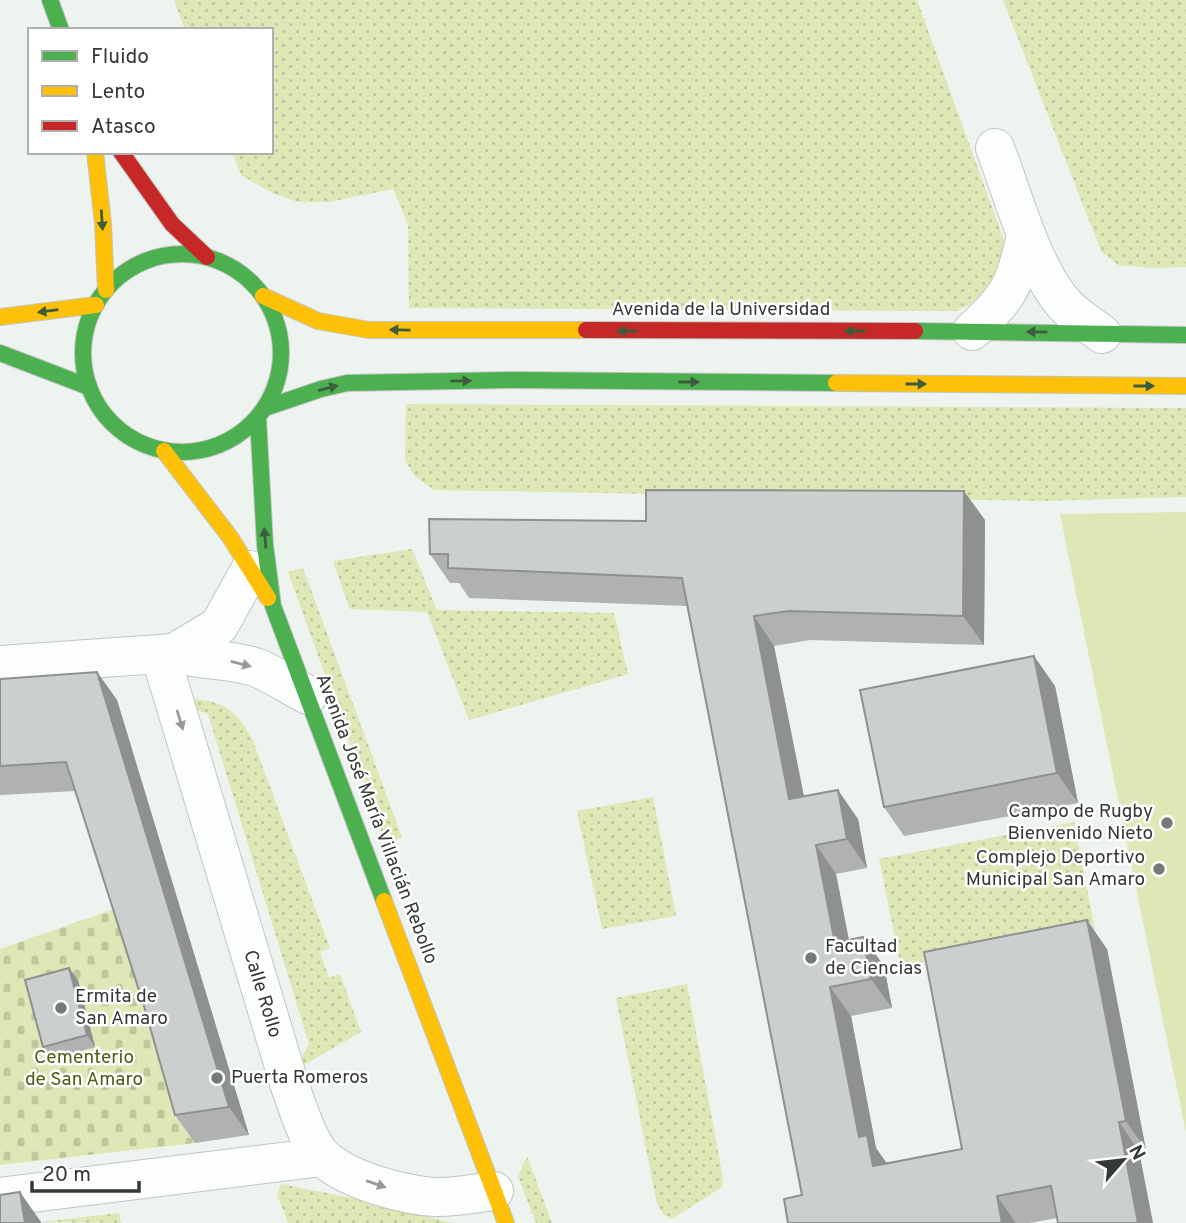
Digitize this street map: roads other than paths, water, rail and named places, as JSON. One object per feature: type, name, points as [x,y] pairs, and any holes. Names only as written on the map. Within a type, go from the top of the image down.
[{"type":"main road","points":[[50,0],[60,28]]},
{"type":"main road","points":[[95,154],[103,223],[106,290]]},
{"type":"main road","points":[[122,154],[172,224],[207,257],[234,270],[263,296],[278,328],[281,351],[277,382],[261,413],[233,439],[215,447],[190,452],[164,451],[124,433],[103,412],[89,387],[83,360],[84,340],[96,305],[106,290],[124,273],[145,261],[174,255],[207,257]]},
{"type":"main road","name":"Avenida de la Universidad","points":[[263,296],[318,321],[369,330],[972,331],[1186,335]]},
{"type":"main road","points":[[0,317],[96,305]]},
{"type":"main road","points":[[0,353],[89,387]]},
{"type":"main road","points":[[261,413],[321,389],[347,383],[514,380],[1186,386]]},
{"type":"main road","name":"Avenida José María Villacián Rebollo","points":[[261,413],[265,545],[273,606],[500,1207]]},
{"type":"main road","points":[[164,451],[210,510],[273,606]]},
{"type":"street","points":[[995,148],[1026,235],[1051,286],[1065,305],[1101,334]]},
{"type":"street","points":[[972,331],[995,311],[1010,291],[1026,235]]},
{"type":"street","points":[[167,654],[219,626],[250,569]]},
{"type":"street","points":[[0,665],[167,654],[228,661],[260,669],[308,695]]},
{"type":"street","name":"Calle Rollo","points":[[167,654],[289,1083],[301,1120],[322,1157]]},
{"type":"street","points":[[0,1196],[322,1157],[346,1172],[402,1192],[500,1207]]},
{"type":"place","name":"Campo de Rugby Bienvenido Nieto","points":[[1167,823]]},
{"type":"place","name":"Complejo Deportivo Municipal San Amaro","points":[[1159,869]]},
{"type":"place","name":"Facultad de Ciencias","points":[[811,958]]},
{"type":"place","name":"Ermita de San Amaro","points":[[61,1008]]},
{"type":"place","name":"Puerta Romeros","points":[[217,1078]]},
{"type":"park label","name":"Cementerio de San Amaro","points":[[84,1069]]}]
